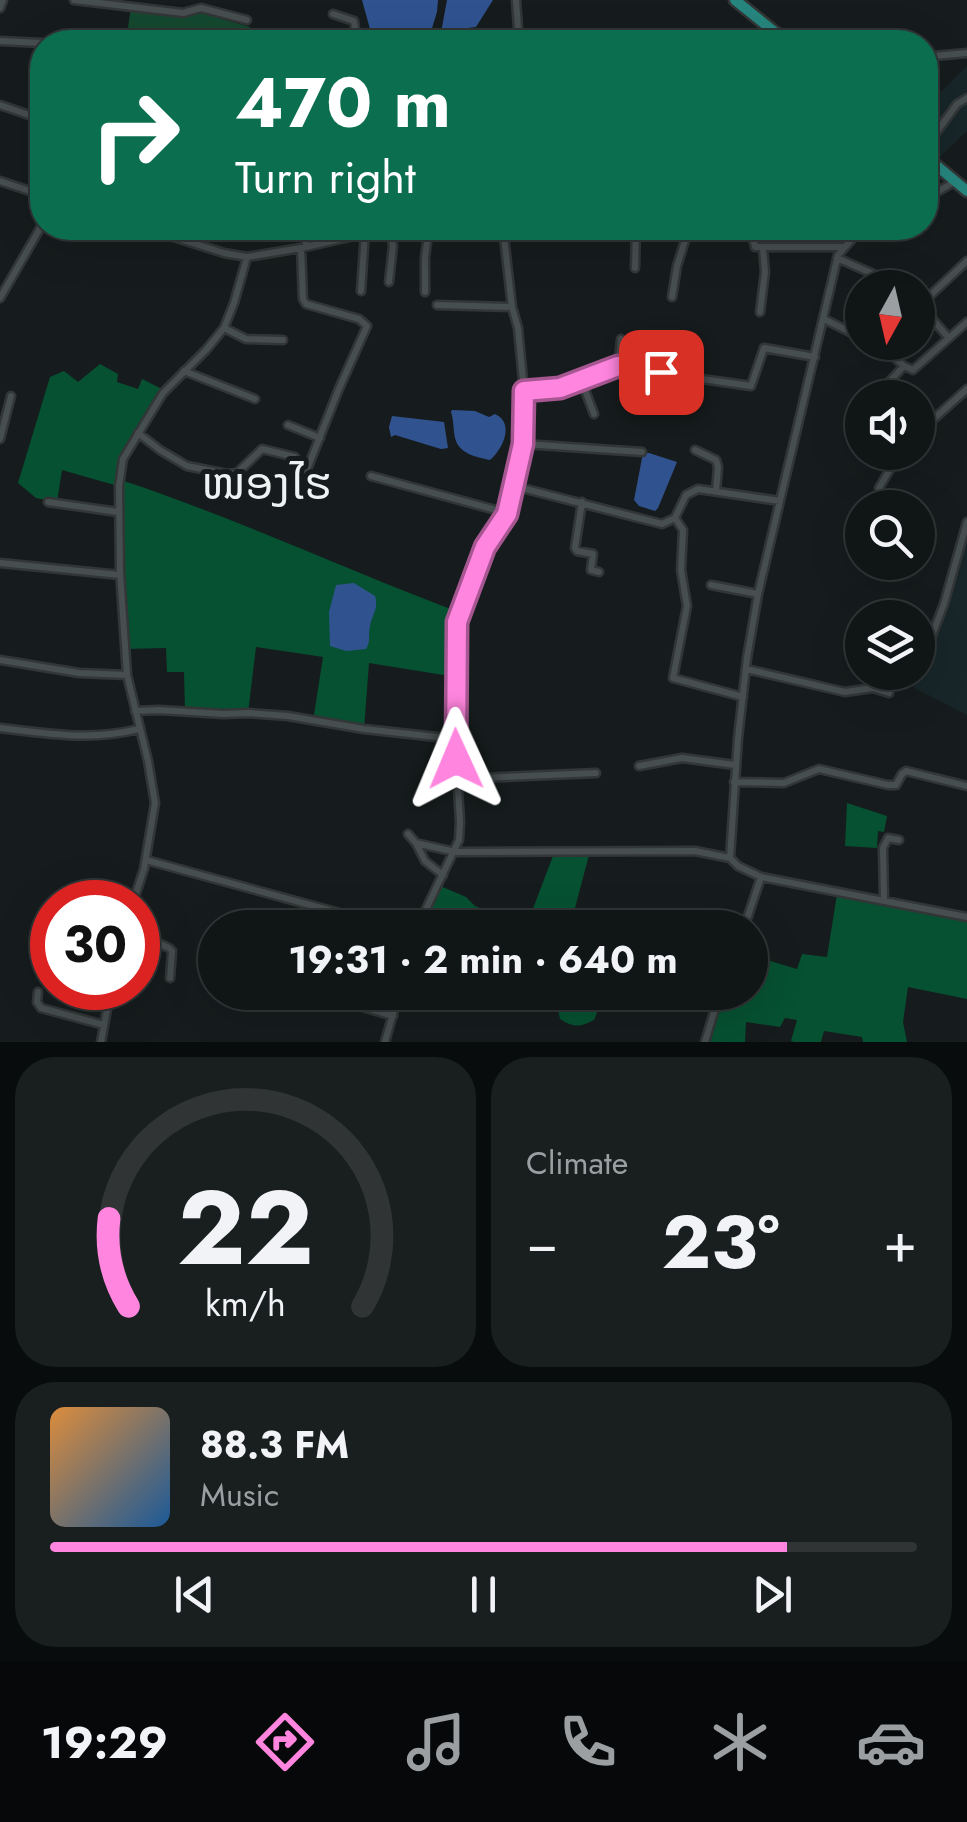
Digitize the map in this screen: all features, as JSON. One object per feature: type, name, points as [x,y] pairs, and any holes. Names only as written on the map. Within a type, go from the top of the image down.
[{"type":"main road","points":[[736,0],[772,30]]},
{"type":"main road","points":[[938,167],[967,191]]},
{"type":"street","points":[[0,8],[3,0]]},
{"type":"street","points":[[74,0],[184,13],[201,8],[247,20]]},
{"type":"street","points":[[516,0],[519,30]]},
{"type":"street","points":[[332,14],[354,21],[355,30]]},
{"type":"street","points":[[0,41],[30,42]]},
{"type":"street","points":[[938,56],[967,53]]},
{"type":"street","points":[[938,130],[957,104],[967,98]]},
{"type":"street","points":[[0,104],[30,115]]},
{"type":"street","points":[[0,180],[30,191]]},
{"type":"street","points":[[938,192],[956,182]]},
{"type":"street","points":[[0,298],[33,240]]},
{"type":"street","points":[[183,240],[248,257],[332,240]]},
{"type":"street","points":[[304,477],[367,326],[358,319],[306,304],[305,240]]},
{"type":"street","points":[[362,291],[370,240]]},
{"type":"street","points":[[389,282],[392,240]]},
{"type":"street","points":[[425,292],[427,240]]},
{"type":"street","points":[[426,910],[455,852],[460,822],[455,739],[457,622],[485,547],[507,514],[523,444],[524,391],[518,328],[504,240]]},
{"type":"street","points":[[636,240],[636,268]]},
{"type":"street","points":[[672,297],[685,240]]},
{"type":"street","points":[[753,240],[754,247],[763,248],[843,247]]},
{"type":"street","points":[[851,240],[837,258],[758,594],[735,765],[730,858],[734,864],[762,877],[967,917]]},
{"type":"street","points":[[760,312],[765,272],[763,248]]},
{"type":"street","points":[[140,880],[154,804],[127,675],[118,486],[124,459],[163,393],[224,328],[248,257]]},
{"type":"street","points":[[837,258],[864,270]]},
{"type":"street","points":[[935,290],[967,261]]},
{"type":"street","points":[[437,305],[512,307]]},
{"type":"street","points":[[824,319],[845,330]]},
{"type":"street","points":[[935,322],[948,337]]},
{"type":"street","points":[[897,360],[913,370],[967,322]]},
{"type":"street","points":[[224,328],[254,340],[283,340]]},
{"type":"street","points":[[618,366],[621,339]]},
{"type":"street","points":[[524,391],[560,388],[618,366],[751,386],[764,348],[815,356]]},
{"type":"street","points":[[891,380],[904,366]]},
{"type":"street","points":[[184,372],[255,399]]},
{"type":"street","points":[[582,382],[594,414]]},
{"type":"street","points":[[935,418],[967,389]]},
{"type":"street","points":[[0,439],[11,396]]},
{"type":"street","points":[[288,425],[320,438]]},
{"type":"street","points":[[138,433],[187,466],[227,474],[236,474],[266,449],[295,458]]},
{"type":"street","points":[[523,444],[642,452]]},
{"type":"street","points":[[694,450],[716,460],[716,491]]},
{"type":"street","points":[[879,488],[890,470]]},
{"type":"street","points":[[371,476],[507,514]]},
{"type":"street","points":[[514,486],[656,524],[675,518],[690,492],[698,488],[780,501]]},
{"type":"street","points":[[48,502],[118,512]]},
{"type":"street","points":[[582,502],[575,548],[593,554],[590,570],[599,572]]},
{"type":"street","points":[[675,518],[683,530],[681,570],[687,606],[674,678],[743,697]]},
{"type":"street","points":[[935,627],[967,522]]},
{"type":"street","points":[[0,563],[120,575]]},
{"type":"street","points":[[711,585],[758,594]]},
{"type":"street","points":[[0,660],[79,673],[127,675]]},
{"type":"street","points":[[746,668],[844,692],[873,688],[889,693]]},
{"type":"street","points":[[134,711],[248,712],[455,739]]},
{"type":"street","points":[[0,728],[69,736],[110,736],[139,729]]},
{"type":"street","points":[[639,766],[682,758],[735,765]]},
{"type":"street","points":[[734,782],[784,783],[820,768],[892,786],[910,771],[967,786]]},
{"type":"street","points":[[458,779],[596,774]]},
{"type":"street","points":[[408,834],[425,861],[443,875]]},
{"type":"street","points":[[884,900],[883,848],[888,838],[898,840]]},
{"type":"street","points":[[416,843],[455,852],[696,851],[730,858]]},
{"type":"street","points":[[146,860],[328,910]]},
{"type":"street","points":[[750,910],[762,877]]},
{"type":"street","points":[[160,944],[172,951],[170,978]]},
{"type":"street","points":[[48,1010],[104,1025]]},
{"type":"street","points":[[101,1042],[107,1010]]},
{"type":"street","points":[[373,1010],[393,1016]]},
{"type":"street","points":[[385,1042],[394,1010]]},
{"type":"street","points":[[706,1042],[715,1010]]},
{"type":"shaded area","points":[[967,66],[967,131],[938,158],[938,95]]},
{"type":"shaded area","points":[[967,533],[967,715],[918,690],[935,690],[935,634],[959,572]]},
{"type":"green space","points":[[131,7],[188,16],[194,11],[250,27],[249,30],[128,30]]},
{"type":"green space","points":[[100,364],[118,374],[117,382],[138,389],[142,379],[166,391],[125,462],[121,480],[461,613],[456,677],[369,663],[364,729],[313,721],[323,657],[256,647],[248,713],[185,710],[184,672],[167,672],[166,648],[126,649],[118,486],[62,470],[57,502],[36,498],[18,483],[50,377],[64,371],[78,382]]},
{"type":"green space","points":[[847,803],[887,816],[884,832],[878,831],[877,848],[845,846]]},
{"type":"green space","points":[[589,855],[574,910],[532,910],[553,856]]},
{"type":"green space","points":[[438,885],[484,910],[427,910]]},
{"type":"green space","points":[[837,894],[967,919],[967,999],[908,987],[903,1022],[907,1042],[863,1042],[862,1037],[824,1031],[821,1042],[794,1042],[791,1041],[797,1020],[785,1018],[780,1027],[746,1022],[745,1042],[706,1042],[715,1010],[768,1010],[768,960],[797,969],[802,954],[827,957]]},
{"type":"green space","points":[[558,1010],[598,1010],[594,1020],[577,1026],[560,1019]]},
{"type":"water","points":[[362,0],[438,0],[431,30],[370,29]]},
{"type":"water","points":[[447,0],[493,0],[476,27],[441,30]]},
{"type":"water","points":[[452,410],[501,418],[505,436],[490,460],[460,448]]},
{"type":"water","points":[[392,416],[444,422],[448,448],[391,437]]},
{"type":"water","points":[[643,453],[677,462],[655,511],[634,500]]},
{"type":"water","points":[[354,583],[375,596],[376,604],[366,649],[346,651],[330,646],[329,612],[336,585]]},
{"type":"district","name":"ໜອງໄຮ","points":[[267,483]]},
{"type":"route","points":[[456,759],[457,622],[485,547],[507,514],[523,444],[524,391],[560,388],[618,366],[661,372]]}]
